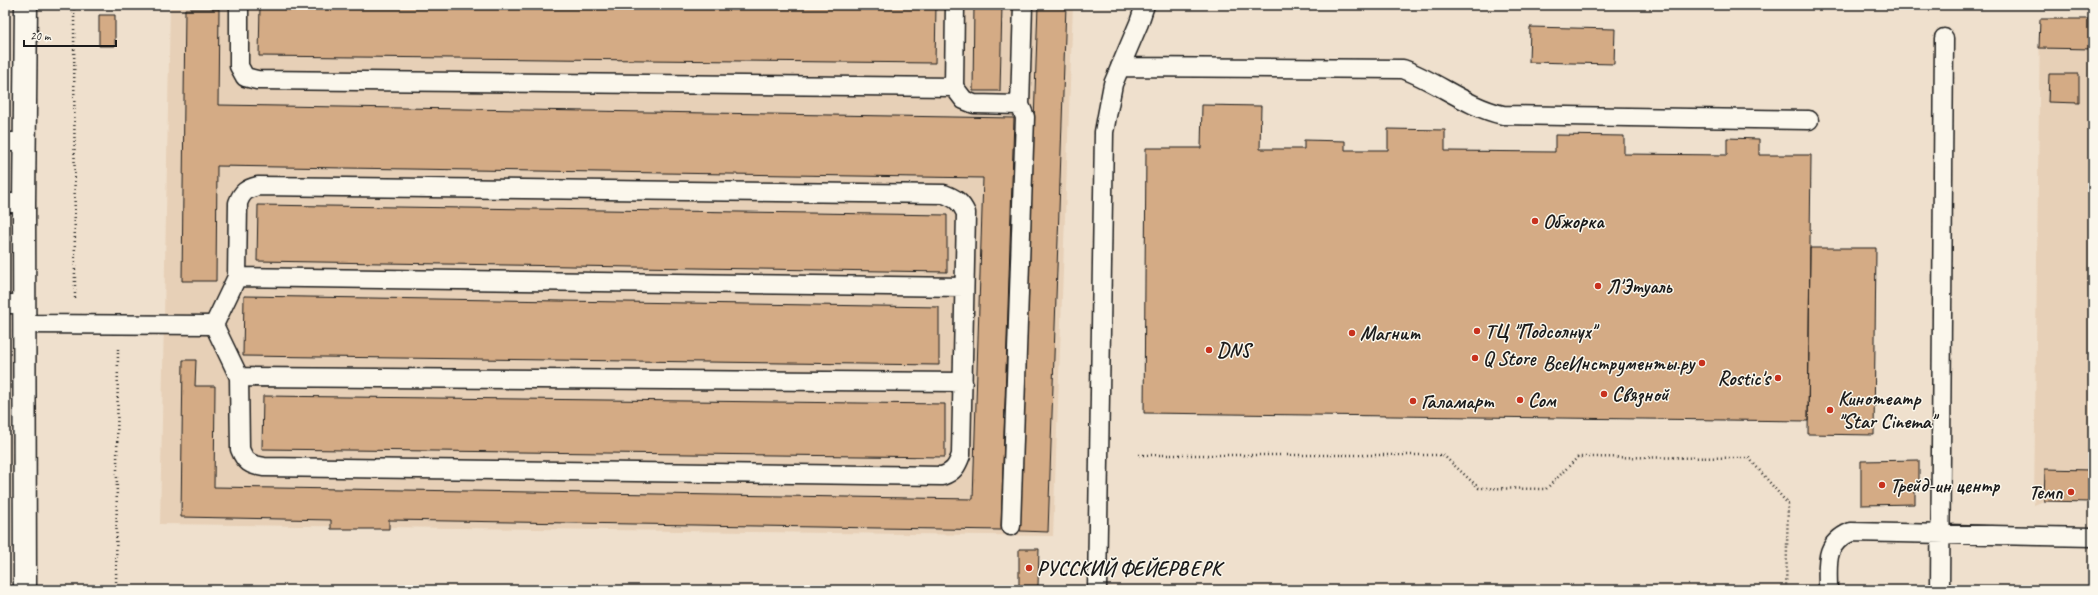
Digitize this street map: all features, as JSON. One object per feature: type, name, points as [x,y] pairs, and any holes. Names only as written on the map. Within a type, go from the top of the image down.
[{"type":"main road","points":[[24,590],[18,311],[14,203],[15,142],[26,5]]},
{"type":"lane","points":[[239,5],[240,66],[245,76],[257,80],[954,87]]},
{"type":"lane","points":[[955,5],[954,87],[964,100],[974,104],[1020,105]]},
{"type":"lane","points":[[1011,526],[1026,117],[1020,105],[1023,5]]},
{"type":"lane","points":[[1097,590],[1104,132],[1113,84],[1145,5]]},
{"type":"lane","points":[[1940,590],[1944,38]]},
{"type":"lane","points":[[1120,67],[1403,69],[1423,77],[1484,111],[1503,115],[1809,120]]},
{"type":"lane","points":[[258,186],[944,194],[955,198],[962,205],[966,213],[961,455],[958,466],[951,473],[942,476],[264,467],[252,465],[244,459],[240,449],[239,377],[214,325],[237,277],[238,203],[241,195],[247,189],[258,186]]},
{"type":"lane","points":[[237,277],[964,287]]},
{"type":"lane","points":[[18,311],[214,325]]},
{"type":"lane","points":[[239,377],[963,382]]},
{"type":"lane","points":[[1828,590],[1828,558],[1831,547],[1839,537],[1851,532],[2093,537]]},
{"type":"path","points":[[1139,455],[1443,455],[1480,488],[1546,489],[1578,457],[1749,458],[1788,504],[1786,590]]},
{"type":"shaded area","points":[[170,5],[1073,5],[1053,536],[160,524]]},
{"type":"shaded area","points":[[2040,19],[2093,19],[2093,505],[2089,502],[2044,501],[2034,505]]},
{"type":"building","points":[[260,5],[936,5],[935,63],[259,56]]},
{"type":"building","points":[[974,5],[1002,5],[1000,91],[973,91]]},
{"type":"building","points":[[1038,5],[1066,5],[1048,532],[1020,531]]},
{"type":"building","points":[[185,9],[219,9],[218,105],[1014,118],[1001,530],[389,520],[389,529],[331,529],[331,520],[181,517],[183,360],[196,360],[195,386],[215,386],[214,487],[973,499],[983,178],[217,166],[216,281],[182,281]]},
{"type":"building","points":[[99,15],[115,15],[115,46],[99,46]]},
{"type":"building","points":[[2040,19],[2093,19],[2093,49],[2039,48]]},
{"type":"building","points":[[1530,27],[1615,29],[1614,64],[1529,62]]},
{"type":"building","points":[[2049,74],[2079,74],[2079,103],[2048,102]]},
{"type":"building","points":[[2091,88],[2093,88],[2093,102],[2091,102]]},
{"type":"building","name":"ТЦ \"Подсолнух\"","points":[[1202,105],[1261,106],[1260,149],[1304,149],[1304,140],[1345,141],[1345,150],[1388,150],[1388,129],[1445,130],[1445,151],[1555,152],[1555,135],[1624,136],[1624,154],[1727,155],[1727,138],[1759,139],[1759,155],[1811,155],[1808,421],[1144,413],[1146,148],[1201,148]]},
{"type":"building","points":[[258,205],[947,215],[947,272],[257,261]]},
{"type":"building","points":[[1810,248],[1876,248],[1874,435],[1808,434]]},
{"type":"building","points":[[244,296],[939,307],[939,365],[243,356]]},
{"type":"building","points":[[263,396],[945,404],[945,457],[262,449]]},
{"type":"building","points":[[1919,460],[1919,485],[1915,485],[1915,504],[1861,505],[1861,461]]},
{"type":"building","points":[[2045,469],[2090,470],[2090,502],[2044,501]]},
{"type":"building","name":"РУССКИЙ ФЕЙЕРВЕРК","points":[[1019,549],[1039,549],[1038,586],[1019,586]]},
{"type":"building","points":[[2089,565],[2093,566],[2093,577],[2089,577]]},
{"type":"place","name":"Обжорка","points":[[1535,221]]},
{"type":"place","name":"Л'Этуаль","points":[[1598,286]]},
{"type":"place","name":"ТЦ \"Подсолнух\"","points":[[1477,331]]},
{"type":"place","name":"Магнит","points":[[1352,333]]},
{"type":"place","name":"DNS","points":[[1209,350]]},
{"type":"place","name":"Q Store","points":[[1475,358]]},
{"type":"place","name":"ВсеИнструменты.ру","points":[[1702,363]]},
{"type":"place","name":"Rostic's","points":[[1778,378]]},
{"type":"place","name":"Связной","points":[[1604,394]]},
{"type":"place","name":"Сом","points":[[1520,400]]},
{"type":"place","name":"Галамарт","points":[[1413,401]]},
{"type":"place","name":"Кинотеатр \"Star Cinema\"","points":[[1830,410]]},
{"type":"place","name":"Трейд-ин центр","points":[[1882,485]]},
{"type":"place","name":"Темп","points":[[2071,492]]},
{"type":"place","name":"РУССКИЙ ФЕЙЕРВЕРК","points":[[1029,568]]}]
